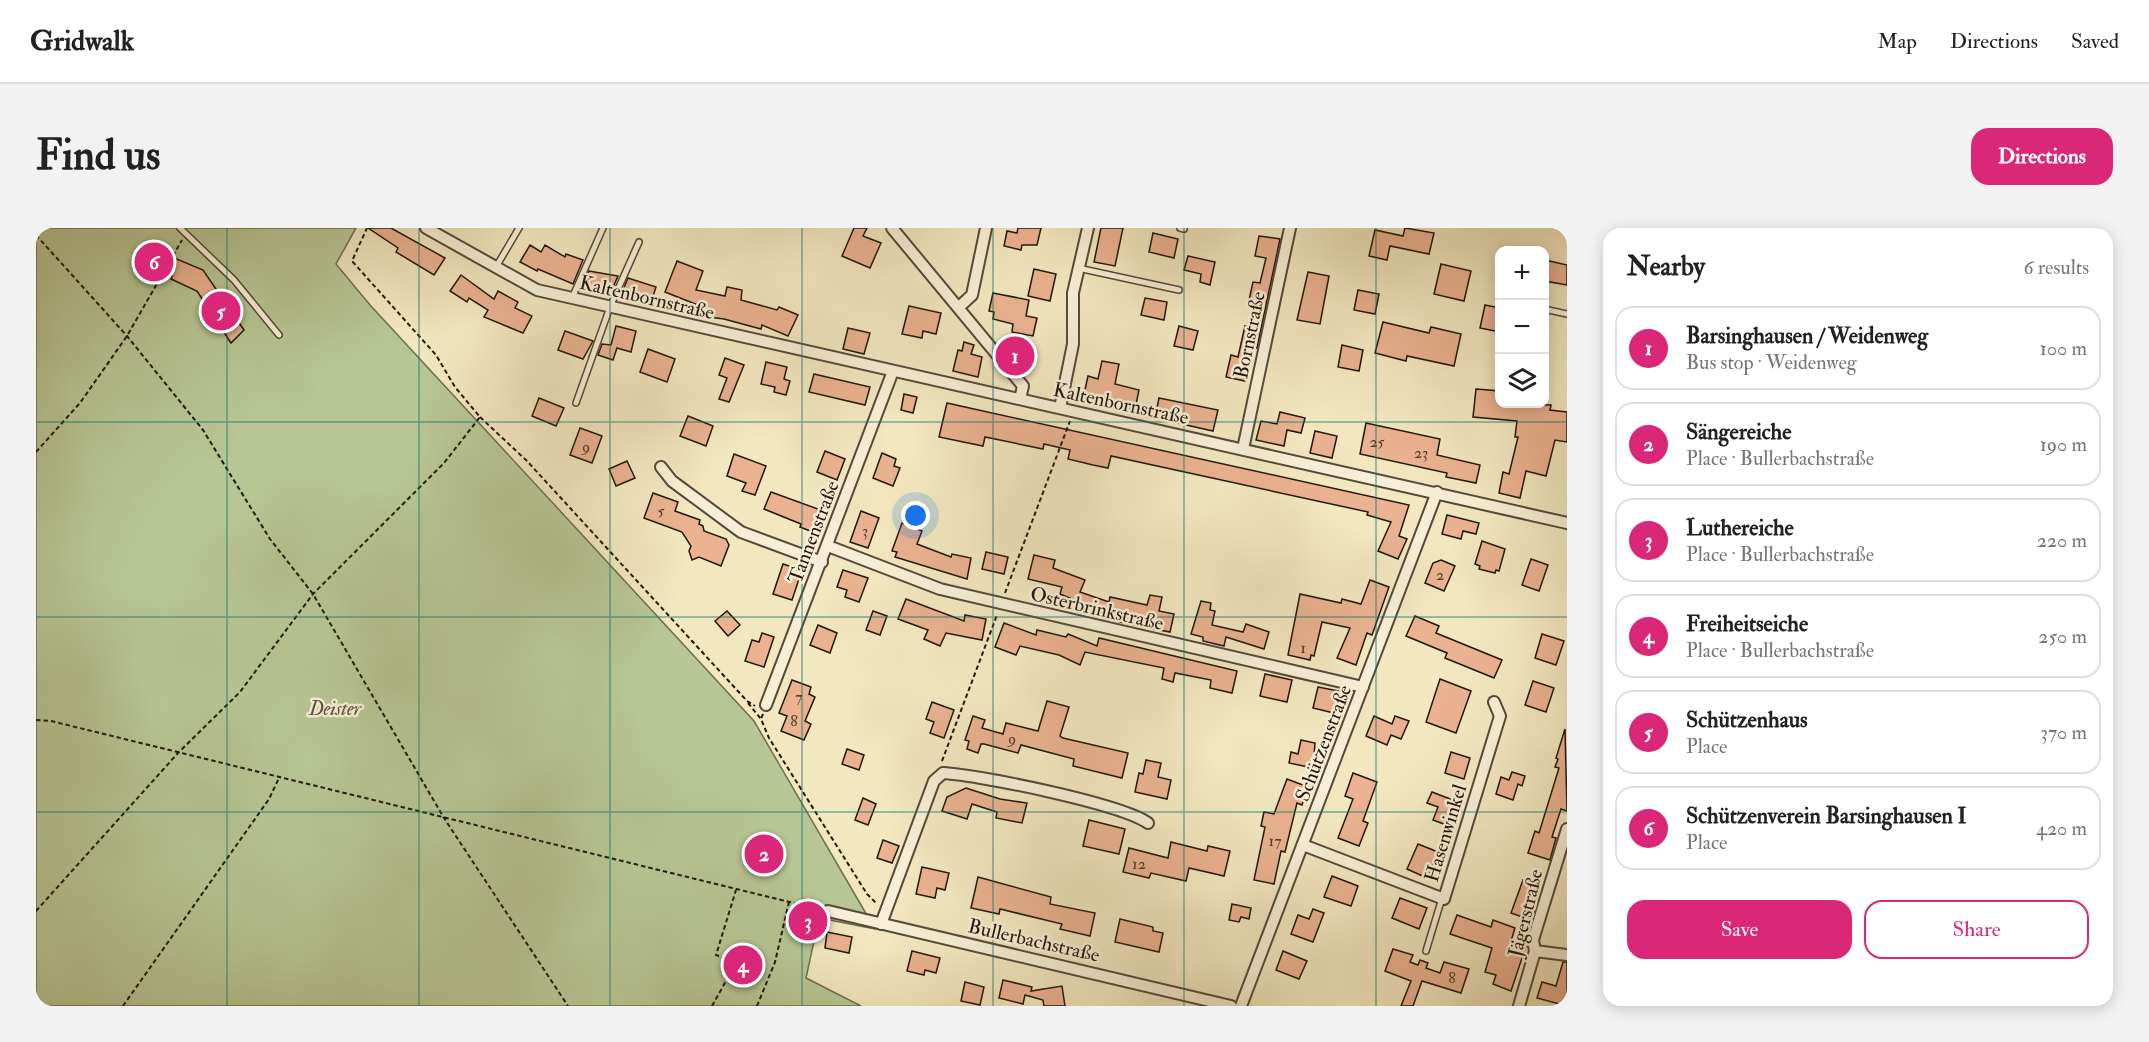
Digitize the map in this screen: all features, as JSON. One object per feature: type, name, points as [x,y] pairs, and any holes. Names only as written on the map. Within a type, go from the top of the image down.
[{"type":"street","name":"Kaltenbornstraße","points":[[426,228],[537,290],[1567,523]]},
{"type":"street","points":[[892,228],[1023,386],[1020,399]]},
{"type":"street","points":[[959,307],[972,295],[986,228]]},
{"type":"street","points":[[1060,408],[1073,344],[1073,293],[1088,228]]},
{"type":"street","name":"Bornstraße","points":[[1243,449],[1290,228]]},
{"type":"street","name":"Tannenstraße","points":[[766,705],[893,371]]},
{"type":"street","points":[[661,467],[672,482],[741,532],[822,562]]},
{"type":"street","name":"Schützenstraße","points":[[1241,1006],[1437,492]]},
{"type":"street","name":"Osterbrinkstraße","points":[[828,546],[940,589],[1363,687]]},
{"type":"street","name":"Hasenwinkel","points":[[1303,845],[1444,899],[1500,716],[1494,702]]},
{"type":"street","points":[[881,924],[934,781],[943,773],[1113,808],[1136,814],[1148,822]]},
{"type":"street","name":"Jägerstraße","points":[[1519,1006],[1535,951],[1533,940],[1567,829]]},
{"type":"street","name":"Bullerbachstraße","points":[[828,911],[1191,1001],[1231,1006]]},
{"type":"street","points":[[1535,951],[1567,955]]},
{"type":"lane","points":[[180,228],[188,231],[234,280],[279,335]]},
{"type":"lane","points":[[496,267],[519,228]]},
{"type":"lane","points":[[572,298],[603,228]]},
{"type":"lane","points":[[576,403],[610,307],[639,242]]},
{"type":"lane","points":[[1078,268],[1179,290]]},
{"type":"lane","points":[[1549,310],[1567,314]]},
{"type":"lane","points":[[1426,951],[1442,898]]},
{"type":"path","points":[[367,228],[352,261],[436,355],[455,387],[480,417],[526,461],[747,701],[761,719],[769,738],[867,894],[885,911]]},
{"type":"path","points":[[36,452],[80,403],[127,336],[188,231]]},
{"type":"path","points":[[36,235],[127,336],[203,430],[270,539],[313,594],[444,818],[568,1006]]},
{"type":"path","points":[[943,773],[943,758],[1074,411]]},
{"type":"path","points":[[36,911],[178,753],[240,692],[313,594],[444,463],[480,417]]},
{"type":"path","points":[[747,701],[757,706],[766,705],[761,719]]},
{"type":"path","points":[[36,720],[51,721],[828,911]]},
{"type":"path","points":[[123,1006],[269,800],[279,778]]},
{"type":"path","points":[[712,1006],[736,963],[716,955],[736,889]]},
{"type":"path","points":[[757,1006],[776,962],[789,902]]},
{"type":"green space","name":"Deister","points":[[36,228],[356,228],[336,264],[370,305],[754,721],[875,929],[819,918],[806,978],[861,1006],[36,1006]]},
{"type":"building","points":[[368,228],[391,228],[445,258],[434,275],[396,252],[398,248]]},
{"type":"building","points":[[854,228],[867,228],[863,236],[881,243],[870,268],[842,256]]},
{"type":"building","points":[[1018,228],[1041,228],[1037,245],[1022,245],[1021,250],[1004,246],[1007,231],[1017,233]]},
{"type":"building","points":[[1101,228],[1123,228],[1115,266],[1094,262]]},
{"type":"building","points":[[1405,228],[1434,233],[1429,254],[1390,246],[1387,260],[1369,256],[1375,230],[1403,236]]},
{"type":"building","points":[[1153,233],[1178,239],[1174,258],[1149,252]]},
{"type":"building","points":[[1259,236],[1280,239],[1257,348],[1253,347],[1245,381],[1226,377],[1231,355],[1238,357],[1245,326],[1252,328],[1257,301],[1249,300],[1253,282],[1260,283],[1266,258],[1255,256]]},
{"type":"building","points":[[155,242],[170,251],[167,255],[203,270],[244,330],[231,343],[197,291],[171,279],[172,276],[144,260]]},
{"type":"building","points":[[530,245],[541,252],[545,245],[565,257],[566,254],[583,260],[573,284],[520,262]]},
{"type":"building","points":[[1188,256],[1215,262],[1210,285],[1200,282],[1201,274],[1184,270]]},
{"type":"building","points":[[677,261],[703,271],[696,290],[725,296],[727,287],[742,290],[741,300],[777,310],[779,307],[798,315],[788,336],[762,325],[761,329],[724,319],[701,316],[703,307],[665,292]]},
{"type":"building","points":[[1549,261],[1567,265],[1567,285],[1549,282]]},
{"type":"building","points":[[1441,264],[1471,271],[1464,301],[1434,294]]},
{"type":"building","points":[[1034,269],[1056,274],[1050,301],[1028,296]]},
{"type":"building","points":[[589,271],[618,276],[609,296],[588,292],[582,288]]},
{"type":"building","points":[[1308,272],[1329,276],[1320,324],[1297,320]]},
{"type":"building","points":[[461,275],[494,299],[498,291],[518,302],[515,308],[532,316],[523,333],[484,317],[488,310],[469,298],[467,302],[450,291]]},
{"type":"building","points":[[628,278],[656,287],[650,305],[621,295]]},
{"type":"building","points":[[1358,290],[1379,294],[1375,314],[1354,310]]},
{"type":"building","points":[[993,293],[1029,300],[1026,316],[1037,318],[1033,336],[1012,332],[1013,324],[993,319],[994,312],[989,311]]},
{"type":"building","points":[[1145,298],[1167,302],[1164,320],[1141,315]]},
{"type":"building","points":[[1485,305],[1495,307],[1495,331],[1480,328]]},
{"type":"building","points":[[909,306],[941,313],[936,334],[923,331],[922,338],[902,334]]},
{"type":"building","points":[[1383,322],[1429,333],[1431,327],[1461,334],[1454,366],[1407,356],[1406,361],[1375,353]]},
{"type":"building","points":[[616,326],[636,331],[631,352],[617,348],[613,360],[598,355],[602,344],[611,345]]},
{"type":"building","points":[[1179,326],[1198,331],[1193,350],[1174,346]]},
{"type":"building","points":[[848,328],[870,333],[864,354],[843,349]]},
{"type":"building","points":[[565,331],[593,341],[583,359],[558,350]]},
{"type":"building","points":[[964,342],[974,345],[971,354],[982,357],[978,377],[953,371],[958,350],[962,351]]},
{"type":"building","points":[[1342,345],[1363,350],[1359,371],[1338,367]]},
{"type":"building","points":[[648,349],[675,359],[667,382],[640,372]]},
{"type":"building","points":[[725,358],[744,365],[729,402],[719,399],[727,378],[719,375]]},
{"type":"building","points":[[1102,361],[1119,364],[1115,384],[1139,390],[1135,409],[1083,399],[1088,376],[1098,379]]},
{"type":"building","points":[[766,362],[787,367],[784,379],[790,381],[786,395],[774,392],[775,387],[761,384]]},
{"type":"building","points":[[814,374],[870,387],[865,405],[809,392]]},
{"type":"building","points":[[1476,389],[1495,391],[1495,408],[1549,408],[1551,405],[1550,410],[1567,412],[1567,442],[1555,440],[1546,476],[1526,471],[1520,498],[1499,493],[1503,472],[1509,474],[1518,437],[1515,437],[1517,421],[1473,417]]},
{"type":"building","points":[[904,394],[917,397],[913,413],[901,410]]},
{"type":"building","points":[[539,398],[564,408],[556,426],[532,416]]},
{"type":"building","points":[[1159,398],[1218,410],[1213,431],[1155,418]]},
{"type":"building","points":[[947,403],[1409,505],[1399,536],[1407,539],[1398,559],[1378,551],[1391,522],[1367,515],[1368,512],[1111,456],[1108,468],[1093,465],[1068,459],[1070,450],[1044,444],[1043,449],[985,437],[983,446],[939,437]]},
{"type":"building","points":[[1280,412],[1305,418],[1301,433],[1287,430],[1284,446],[1256,440],[1261,421],[1277,424]]},
{"type":"building","points":[[688,416],[713,426],[706,446],[680,436]]},
{"type":"building","points":[[1366,423],[1440,439],[1437,455],[1480,465],[1476,483],[1446,477],[1447,473],[1360,454]]},
{"type":"building","points":[[580,428],[602,436],[592,463],[570,455]]},
{"type":"building","points":[[1315,431],[1337,436],[1332,458],[1310,453]]},
{"type":"building","points":[[825,451],[845,459],[837,480],[817,472]]},
{"type":"building","points":[[882,453],[896,459],[894,466],[900,468],[893,486],[873,478]]},
{"type":"building","points":[[734,454],[766,466],[755,495],[742,491],[746,483],[727,476]]},
{"type":"building","points":[[627,461],[635,478],[616,486],[609,469]]},
{"type":"building","points":[[771,492],[826,512],[818,534],[800,527],[801,524],[764,509]]},
{"type":"building","points":[[653,493],[678,502],[675,511],[700,520],[699,524],[703,526],[704,531],[726,539],[729,545],[721,566],[699,557],[692,560],[689,551],[691,546],[682,532],[644,518]]},
{"type":"building","points":[[861,511],[879,518],[868,548],[850,542]]},
{"type":"building","points":[[1447,515],[1479,523],[1476,534],[1463,531],[1461,539],[1442,534]]},
{"type":"building","points":[[902,523],[922,531],[917,544],[951,557],[952,554],[971,558],[967,579],[895,557],[897,552],[892,551]]},
{"type":"building","points":[[1482,541],[1505,549],[1499,571],[1496,570],[1495,573],[1479,569],[1480,566],[1475,564]]},
{"type":"building","points":[[986,552],[1008,557],[1004,574],[982,569]]},
{"type":"building","points":[[1034,555],[1055,560],[1053,568],[1085,580],[1080,592],[1109,602],[1110,597],[1147,605],[1150,595],[1162,597],[1159,611],[1174,614],[1170,632],[1105,619],[1075,607],[1077,601],[1060,594],[1062,587],[1028,579]]},
{"type":"building","points":[[1531,559],[1548,565],[1539,591],[1522,585]]},
{"type":"building","points":[[1441,560],[1455,566],[1444,591],[1425,583],[1433,563]]},
{"type":"building","points":[[783,564],[802,570],[792,600],[773,594]]},
{"type":"building","points":[[843,570],[868,578],[859,602],[845,597],[847,590],[837,587]]},
{"type":"building","points":[[1370,580],[1389,587],[1372,635],[1367,633],[1356,665],[1337,658],[1350,628],[1322,622],[1314,656],[1311,655],[1310,660],[1288,655],[1300,594],[1341,603],[1342,599],[1361,604]]},
{"type":"building","points":[[906,599],[964,621],[965,615],[986,619],[982,640],[946,633],[940,646],[924,639],[928,630],[898,619]]},
{"type":"building","points":[[1201,601],[1211,603],[1210,610],[1215,611],[1212,625],[1243,632],[1246,624],[1269,632],[1264,649],[1226,637],[1224,646],[1203,641],[1203,637],[1191,634]]},
{"type":"building","points":[[727,611],[740,625],[728,636],[715,621]]},
{"type":"building","points":[[873,611],[887,616],[880,635],[866,630]]},
{"type":"building","points":[[1415,616],[1439,626],[1436,633],[1502,660],[1494,678],[1445,658],[1447,653],[1406,636]]},
{"type":"building","points":[[1004,623],[1036,635],[1037,630],[1066,637],[1068,634],[1097,646],[1099,638],[1237,671],[1232,693],[1210,688],[1211,680],[1175,673],[1173,682],[1162,679],[1164,668],[1085,652],[1080,665],[1059,655],[1020,646],[1016,655],[995,647]]},
{"type":"building","points":[[818,625],[837,633],[830,653],[810,645]]},
{"type":"building","points":[[762,633],[774,637],[764,667],[745,661],[752,640],[759,642]]},
{"type":"building","points":[[1542,634],[1564,641],[1556,665],[1535,658]]},
{"type":"building","points":[[1265,674],[1292,680],[1287,702],[1260,696]]},
{"type":"building","points":[[1440,679],[1471,691],[1456,733],[1426,722]]},
{"type":"building","points":[[792,680],[811,687],[809,694],[815,697],[805,721],[811,724],[804,740],[781,731],[787,716],[779,713]]},
{"type":"building","points":[[1533,681],[1554,688],[1546,712],[1525,705]]},
{"type":"building","points":[[1318,687],[1339,691],[1334,713],[1313,708]]},
{"type":"building","points":[[1047,701],[1069,707],[1060,736],[1063,738],[1128,753],[1122,778],[1073,766],[1074,759],[1021,745],[1018,753],[984,744],[981,744],[978,753],[967,749],[969,741],[965,740],[973,716],[985,720],[982,728],[1003,734],[1006,723],[1038,731]]},
{"type":"building","points":[[932,702],[954,710],[944,738],[930,733],[934,722],[926,719]]},
{"type":"building","points":[[1374,716],[1392,724],[1395,716],[1409,721],[1401,739],[1391,735],[1387,745],[1366,736]]},
{"type":"building","points":[[1565,729],[1567,811],[1561,809],[1552,837],[1556,838],[1550,860],[1528,853],[1535,831],[1539,833],[1559,768],[1555,767],[1558,759],[1556,758]]},
{"type":"building","points":[[1301,740],[1315,743],[1313,768],[1289,763],[1291,752],[1298,754]]},
{"type":"building","points":[[847,749],[864,755],[859,770],[842,764]]},
{"type":"building","points":[[1451,752],[1470,758],[1464,779],[1445,773]]},
{"type":"building","points":[[1146,760],[1161,763],[1158,777],[1171,780],[1167,799],[1135,792],[1139,773],[1143,774]]},
{"type":"building","points":[[1512,772],[1525,776],[1522,786],[1518,784],[1513,800],[1496,794],[1501,777],[1509,780]]},
{"type":"building","points":[[1353,773],[1377,782],[1363,821],[1368,823],[1359,846],[1338,838],[1353,799],[1345,796]]},
{"type":"building","points":[[1287,779],[1308,787],[1302,805],[1297,803],[1285,852],[1281,851],[1274,884],[1254,880],[1265,827],[1261,826],[1264,812],[1274,814]]},
{"type":"building","points":[[966,788],[1000,799],[1027,803],[1022,823],[996,818],[997,812],[972,804],[967,819],[942,811],[947,797]]},
{"type":"building","points":[[1432,792],[1458,802],[1449,826],[1433,820],[1438,807],[1427,803]]},
{"type":"building","points":[[863,798],[876,804],[868,825],[855,820]]},
{"type":"building","points":[[1089,820],[1125,829],[1119,854],[1083,846]]},
{"type":"building","points":[[883,840],[899,846],[892,863],[877,858]]},
{"type":"building","points":[[1171,842],[1207,851],[1208,846],[1230,851],[1224,876],[1189,868],[1186,881],[1151,873],[1149,878],[1123,872],[1129,848],[1168,858]]},
{"type":"building","points":[[1418,844],[1438,852],[1427,878],[1407,869]]},
{"type":"building","points":[[922,867],[949,873],[945,890],[937,888],[935,898],[916,894]]},
{"type":"building","points":[[1332,876],[1358,886],[1351,906],[1324,897]]},
{"type":"building","points":[[978,877],[1051,897],[1050,904],[1095,913],[1090,936],[1060,929],[1062,924],[1000,909],[999,914],[971,908]]},
{"type":"building","points":[[1523,880],[1536,885],[1532,898],[1538,900],[1531,920],[1511,913]]},
{"type":"building","points":[[1400,898],[1427,908],[1419,929],[1392,918]]},
{"type":"building","points":[[1232,904],[1251,908],[1249,919],[1241,917],[1239,922],[1229,920]]},
{"type":"building","points":[[1313,909],[1324,913],[1313,942],[1291,934],[1298,915],[1309,919]]},
{"type":"building","points":[[1457,915],[1491,927],[1493,920],[1515,928],[1511,941],[1526,946],[1511,991],[1493,984],[1496,975],[1485,972],[1492,948],[1450,934]]},
{"type":"building","points":[[1120,919],[1153,927],[1153,931],[1163,933],[1159,952],[1115,942]]},
{"type":"building","points":[[827,932],[852,937],[849,953],[825,948]]},
{"type":"building","points":[[1393,949],[1413,955],[1410,962],[1418,965],[1420,960],[1428,963],[1426,968],[1440,973],[1444,962],[1469,969],[1461,993],[1422,981],[1413,1006],[1401,1006],[1411,981],[1385,971]]},
{"type":"building","points":[[912,951],[940,958],[936,973],[925,970],[924,975],[907,971]]},
{"type":"building","points":[[1283,951],[1307,961],[1299,979],[1276,970]]},
{"type":"building","points":[[1563,962],[1567,962],[1567,1006],[1537,998],[1542,982],[1556,986]]},
{"type":"building","points":[[1003,980],[1032,987],[1031,991],[1062,986],[1065,1006],[1044,1006],[1043,1000],[1025,995],[1023,1004],[999,998]]},
{"type":"building","points":[[965,982],[984,987],[980,1005],[961,1001]]},
{"type":"place","name":"Schützenverein Barsinghausen I","points":[[154,262]]},
{"type":"place","name":"Schützenhaus","points":[[221,311]]},
{"type":"place","name":"Barsinghausen / Weidenweg","points":[[1015,356]]},
{"type":"place","name":"Sängereiche","points":[[764,854]]},
{"type":"place","name":"Luthereiche","points":[[808,921]]},
{"type":"place","name":"Freiheitseiche","points":[[743,965]]}]
